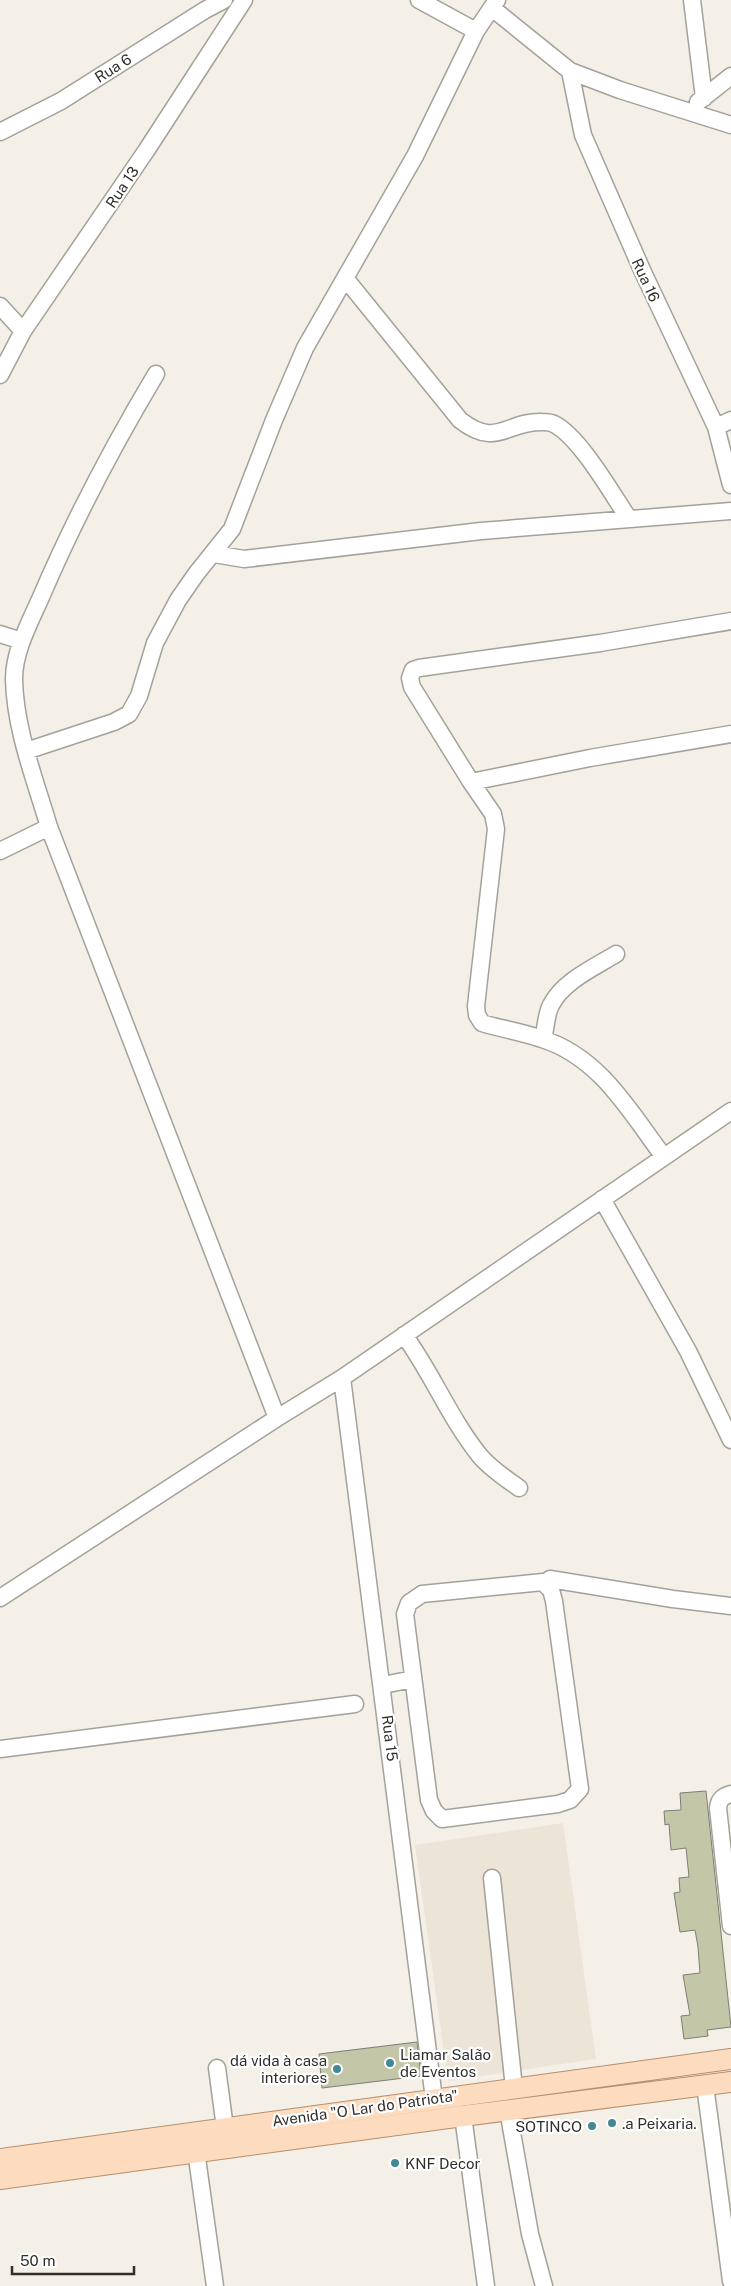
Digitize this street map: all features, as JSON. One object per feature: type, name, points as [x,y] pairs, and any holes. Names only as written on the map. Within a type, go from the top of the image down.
[{"type":"main road","name":"Avenida \"O Lar do Patriota\"","points":[[0,2159],[434,2098],[731,2060]]},
{"type":"main road","name":"Avenida \"O Lar do Patriota\"","points":[[0,2179],[196,2151],[731,2082]]},
{"type":"street","name":"Rua 6","points":[[0,132],[61,101],[201,5],[224,0]]},
{"type":"street","name":"Rua 13","points":[[0,375],[23,331],[146,151],[244,0]]},
{"type":"street","points":[[419,0],[476,31]]},
{"type":"street","points":[[692,0],[704,98]]},
{"type":"street","points":[[26,751],[114,722],[129,714],[139,696],[155,643],[178,600],[232,529],[274,420],[305,348],[415,156],[476,31],[495,4],[570,71],[684,111],[731,125]]},
{"type":"street","name":"Rua 16","points":[[570,71],[578,116],[595,165],[716,428],[731,485]]},
{"type":"street","points":[[684,111],[704,98],[731,76]]},
{"type":"street","points":[[345,278],[460,420],[482,433],[498,434],[534,422],[552,423],[573,438],[629,519]]},
{"type":"street","points":[[0,306],[23,331]]},
{"type":"street","points":[[156,374],[120,435],[58,559],[22,641],[14,677],[26,751],[50,827],[277,1418]]},
{"type":"street","points":[[716,428],[731,420]]},
{"type":"street","points":[[214,554],[244,559],[481,530],[731,511]]},
{"type":"street","points":[[664,1157],[612,1087],[594,1068],[574,1054],[543,1039],[482,1023],[477,1015],[476,1006],[496,830],[493,814],[412,687],[410,678],[413,670],[419,668],[600,643],[731,621]]},
{"type":"street","points":[[0,634],[22,641]]},
{"type":"street","points":[[471,782],[590,758],[731,734]]},
{"type":"street","points":[[0,851],[50,827]]},
{"type":"street","points":[[543,1039],[551,1005],[558,994],[579,977],[616,954]]},
{"type":"street","points":[[0,1598],[277,1418],[342,1378],[731,1110]]},
{"type":"street","points":[[602,1199],[688,1351],[731,1440]]},
{"type":"street","points":[[404,1335],[418,1354],[470,1442],[493,1469],[519,1488]]},
{"type":"street","name":"Rua 15","points":[[342,1378],[383,1685],[434,2098]]},
{"type":"street","points":[[550,1579],[731,1606]]},
{"type":"street","points":[[543,1582],[551,1590],[554,1601],[580,1790],[570,1800],[558,1804],[442,1819],[434,1811],[429,1800],[413,1679],[404,1614],[408,1603],[422,1594],[543,1582]]},
{"type":"street","points":[[383,1685],[413,1679]]},
{"type":"street","points":[[0,1749],[355,1704]]},
{"type":"street","points":[[731,1794],[724,1796],[719,1801],[718,1808],[731,1926]]},
{"type":"street","points":[[492,1878],[514,2088]]},
{"type":"street","points":[[217,2068],[225,2128]]},
{"type":"street","points":[[705,2085],[731,2281]]},
{"type":"street","points":[[508,2110],[530,2234],[544,2286]]},
{"type":"street","points":[[462,2116],[486,2286]]},
{"type":"street","points":[[196,2151],[215,2286]]},
{"type":"shaded area","points":[[563,1823],[596,2059],[448,2081],[415,1845]]},
{"type":"building","points":[[706,1791],[731,2027],[707,2030],[708,2036],[684,2039],[681,2016],[690,2015],[683,1975],[700,1973],[698,1947],[695,1930],[680,1932],[674,1893],[680,1892],[679,1878],[689,1877],[686,1848],[671,1850],[669,1824],[665,1825],[664,1811],[681,1810],[680,1793]]},
{"type":"building","name":"Liamar Salão de Eventos","points":[[417,2042],[421,2076],[322,2088],[319,2054]]},
{"type":"place","name":"Liamar Salão de Eventos","points":[[390,2063]]},
{"type":"place","name":"dá vida à casa interiores","points":[[337,2069]]},
{"type":"place","name":".a Peixaria.","points":[[612,2123]]},
{"type":"place","name":"SOTINCO","points":[[592,2126]]},
{"type":"place","name":"KNF Decor","points":[[395,2163]]}]
